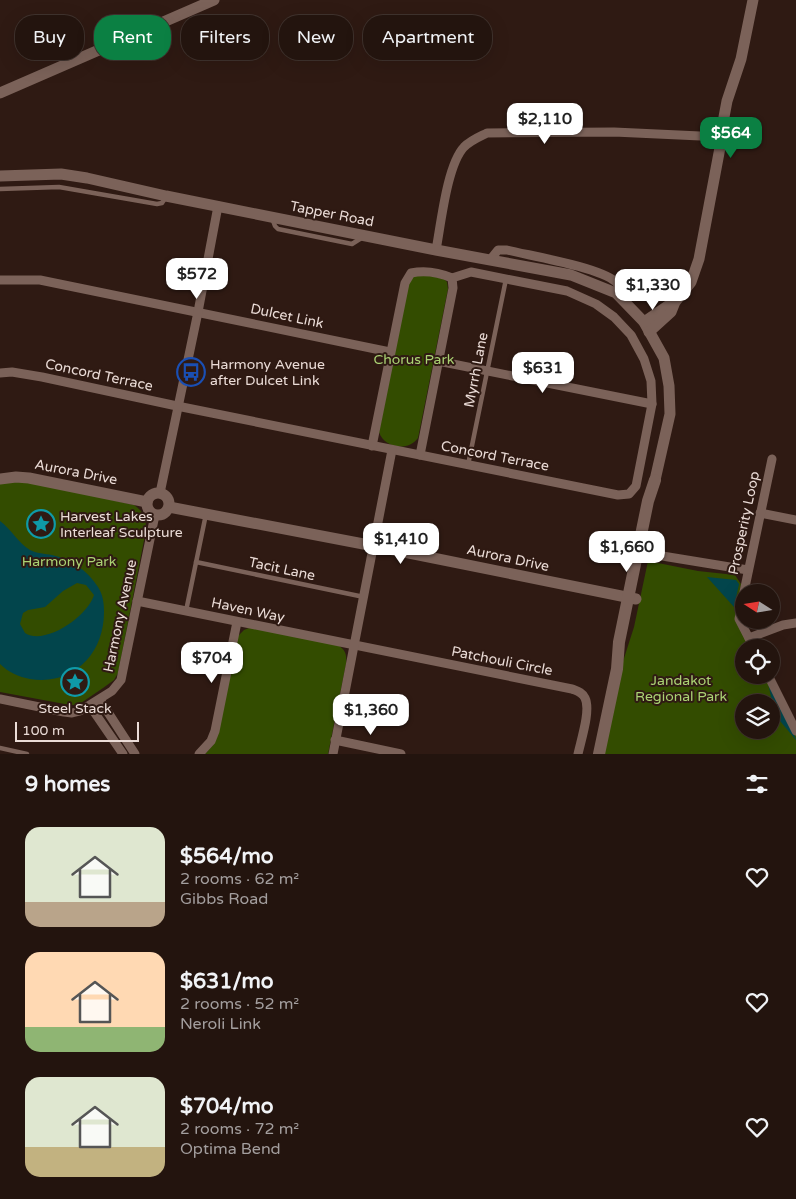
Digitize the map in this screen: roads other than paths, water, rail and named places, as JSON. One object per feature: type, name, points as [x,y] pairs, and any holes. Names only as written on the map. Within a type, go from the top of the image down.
[{"type":"main road","points":[[599,754],[617,669],[619,642],[632,598],[642,552],[648,502],[655,480]]},
{"type":"street","points":[[0,94],[214,0]]},
{"type":"street","points":[[646,327],[675,302],[691,282],[699,259],[727,101],[741,58],[753,0]]},
{"type":"street","points":[[436,250],[450,176],[455,164],[463,148],[472,140],[487,133],[614,132],[722,137]]},
{"type":"street","name":"Tapper Road","points":[[0,176],[60,174],[87,178],[364,236],[571,275],[616,293],[626,302],[646,327],[664,358],[670,414],[655,480]]},
{"type":"street","points":[[160,493],[218,206]]},
{"type":"street","points":[[372,446],[405,282],[410,273],[422,271],[442,274],[452,278],[453,288],[420,455]]},
{"type":"street","name":"Concord Terrace","points":[[0,373],[12,372],[42,377],[392,450],[618,495],[629,494],[636,486],[652,404],[651,381],[644,359],[631,335],[614,317],[596,304],[573,293],[471,272],[452,278]]},
{"type":"street","name":"Dulcet Link","points":[[0,280],[40,280],[390,352]]},
{"type":"street","points":[[438,361],[652,404]]},
{"type":"street","points":[[333,754],[392,450]]},
{"type":"street","name":"Prosperity Loop","points":[[746,584],[772,458]]},
{"type":"street","name":"Aurora Drive","points":[[0,479],[29,478],[147,502]]},
{"type":"street","points":[[160,493],[168,498],[169,507],[163,514],[155,515],[148,510],[147,502],[152,494],[160,493]]},
{"type":"street","name":"Aurora Drive","points":[[169,507],[632,598]]},
{"type":"street","points":[[760,513],[796,520]]},
{"type":"street","name":"Harmony Avenue","points":[[0,699],[72,713],[90,706],[112,691],[121,680],[155,515]]},
{"type":"street","points":[[642,552],[748,570]]},
{"type":"street","name":"Haven Way","points":[[137,601],[354,645]]},
{"type":"street","points":[[199,754],[211,741],[215,731],[237,622]]},
{"type":"street","points":[[749,638],[782,625],[796,623]]},
{"type":"street","name":"Prosperity Loop","points":[[745,629],[749,638]]},
{"type":"street","name":"Patchouli Circle","points":[[354,645],[572,689],[581,693],[587,708],[578,754]]},
{"type":"street","points":[[772,684],[796,731]]},
{"type":"street","points":[[100,700],[135,754]]},
{"type":"street","points":[[90,706],[123,754]]},
{"type":"street","points":[[335,740],[401,754]]},
{"type":"lane","points":[[0,189],[65,187],[157,204],[162,203],[166,196]]},
{"type":"lane","name":"Myrrh Lane","points":[[468,465],[506,279]]},
{"type":"lane","points":[[186,611],[206,514]]},
{"type":"lane","name":"Tacit Lane","points":[[196,562],[364,597]]},
{"type":"lane","points":[[0,748],[27,754]]},
{"type":"water","points":[[0,521],[30,550],[66,560],[84,571],[100,590],[104,612],[103,627],[92,654],[72,672],[46,680],[30,679],[14,674],[0,664]],"holes":[[[77,583],[86,585],[94,595],[84,612],[75,620],[65,627],[43,636],[33,636],[25,633],[20,624],[23,613],[28,610],[45,607],[63,591]]]},
{"type":"water","points":[[707,577],[736,580],[739,584],[735,584],[734,607]]},
{"type":"water","points":[[768,684],[774,694],[770,694]]},
{"type":"water","points":[[780,707],[796,739],[780,721]]},
{"type":"place","name":"Harmony Avenue after Dulcet Link","points":[[191,372]]},
{"type":"place","name":"Harvest Lakes Interleaf Sculpture","points":[[41,524]]},
{"type":"place","name":"Steel Stack","points":[[75,682]]},
{"type":"park label","name":"Chorus Park","points":[[414,359]]},
{"type":"park label","name":"Harmony Park","points":[[69,561]]},
{"type":"park label","name":"Jandakot Regional Park","points":[[681,688]]}]
